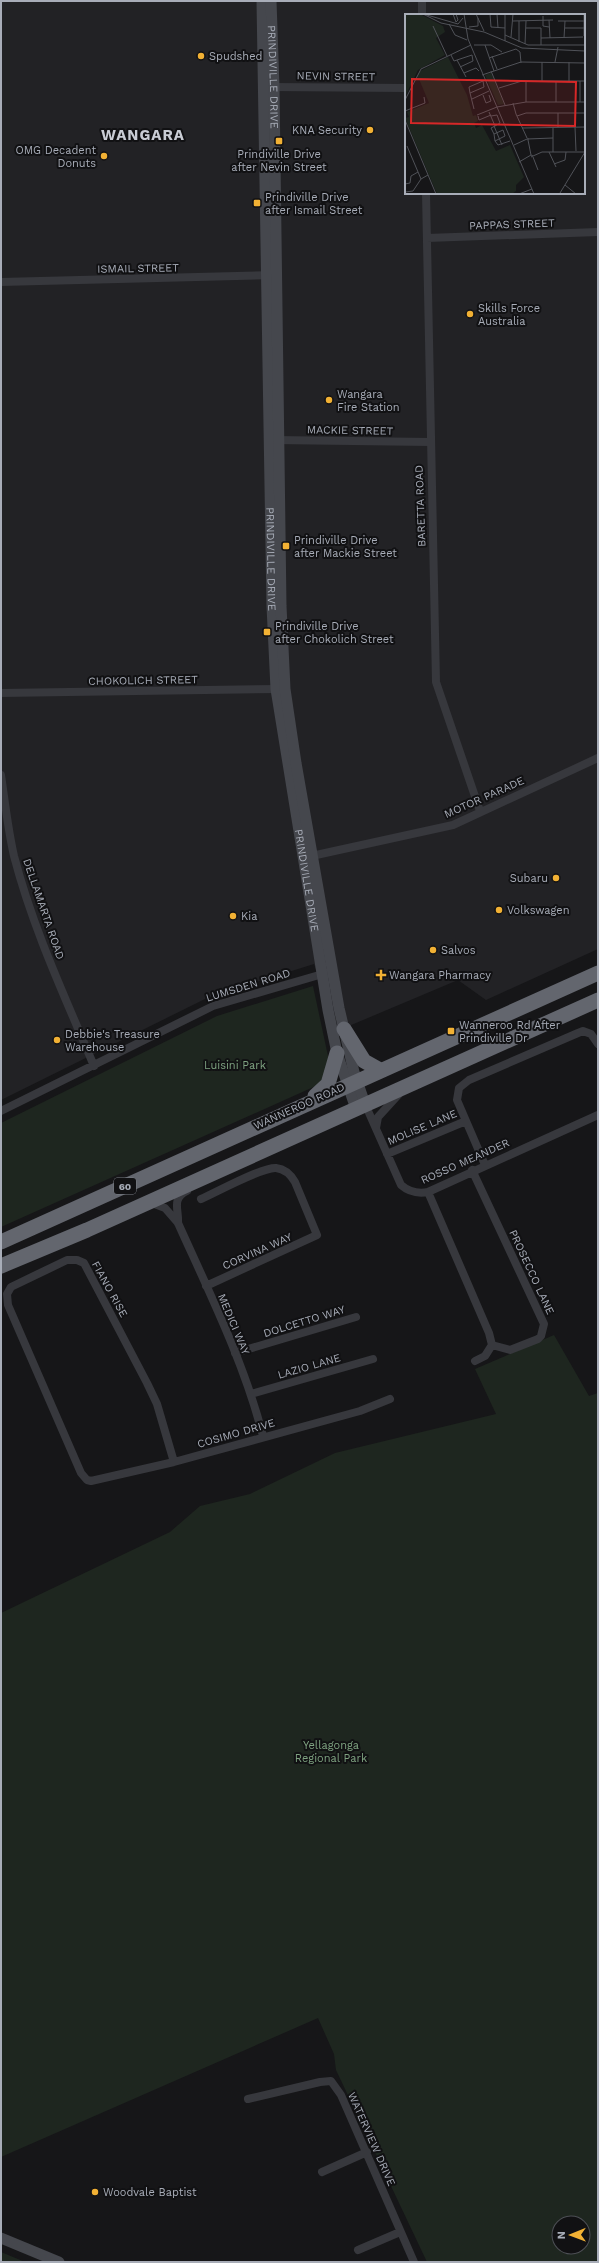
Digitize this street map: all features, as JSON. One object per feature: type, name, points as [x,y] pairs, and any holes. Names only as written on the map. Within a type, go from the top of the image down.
[{"type":"highway","name":"WANNEROO ROAD","points":[[1,1242],[306,1103],[598,973]]},
{"type":"highway","name":"60","points":[[1,1266],[202,1178],[598,1000]]},
{"type":"highway","points":[[344,1028],[364,1061],[380,1070]]},
{"type":"highway","points":[[306,1103],[328,1084],[337,1053]]},
{"type":"street","name":"PRINDIVILLE DRIVE","points":[[262,1],[270,87]]},
{"type":"street","name":"PRINDIVILLE DRIVE","points":[[271,1],[270,87],[274,440],[281,606],[280,689],[328,973],[337,1053],[361,1106]]},
{"type":"street","points":[[422,1],[422,14]]},
{"type":"street","name":"NEVIN STREET","points":[[270,87],[405,88]]},
{"type":"street","name":"BARETTA ROAD","points":[[426,194],[436,682],[480,811]]},
{"type":"street","name":"PAPPAS STREET","points":[[427,238],[598,232]]},
{"type":"street","name":"ISMAIL STREET","points":[[1,282],[272,275]]},
{"type":"street","name":"MACKIE STREET","points":[[274,440],[430,442]]},
{"type":"street","name":"CHOKOLICH STREET","points":[[1,693],[280,689]]},
{"type":"street","name":"MOTOR PARADE","points":[[308,856],[453,825],[480,811],[598,758]]},
{"type":"street","name":"DELLAMARTA ROAD","points":[[1,775],[14,856],[29,905],[38,933],[94,1066]]},
{"type":"street","name":"PRINDIVILLE DRIVE","points":[[328,973],[344,1028],[351,1083]]},
{"type":"street","name":"LUMSDEN ROAD","points":[[1,1111],[213,1006],[328,973]]},
{"type":"street","points":[[485,1164],[457,1100],[459,1088],[469,1080],[583,1031],[591,1034],[598,1044]]},
{"type":"street","points":[[376,1129],[378,1116],[411,1083]]},
{"type":"street","name":"ROSSO MEANDER","points":[[361,1106],[376,1129],[401,1185],[413,1192],[428,1192],[485,1164],[598,1114]]},
{"type":"street","name":"MOLISE LANE","points":[[387,1154],[466,1121]]},
{"type":"street","name":"CORVINA WAY","points":[[202,1199],[266,1170],[281,1169],[290,1174],[295,1182],[317,1235],[206,1286]]},
{"type":"street","name":"PROSECCO LANE","points":[[472,1170],[544,1324],[542,1336],[510,1350],[492,1344]]},
{"type":"street","name":"MEDICI WAY","points":[[178,1223],[176,1203],[179,1196],[197,1187],[202,1178]]},
{"type":"street","points":[[428,1192],[489,1333],[492,1344],[485,1356],[474,1361]]},
{"type":"street","name":"MEDICI WAY","points":[[148,1202],[165,1208],[178,1223],[235,1353],[251,1394],[264,1436]]},
{"type":"street","name":"FIANO RISE","points":[[86,1480],[80,1474],[7,1300],[9,1290],[14,1284],[67,1260],[77,1260],[87,1268],[104,1304],[133,1353],[157,1404],[174,1462]]},
{"type":"street","name":"DOLCETTO WAY","points":[[235,1353],[356,1317]]},
{"type":"street","name":"LAZIO LANE","points":[[251,1394],[373,1359]]},
{"type":"street","name":"COSIMO DRIVE","points":[[86,1480],[91,1481],[174,1462],[264,1436],[360,1411],[390,1399]]},
{"type":"street","name":"WATERVIEW DRIVE","points":[[248,2099],[320,2082],[331,2081],[342,2096],[414,2262]]},
{"type":"street","points":[[322,2172],[367,2152]]},
{"type":"street","points":[[358,2250],[400,2232]]},
{"type":"street","points":[[1,2238],[59,2262]]},
{"type":"shaded area","points":[[1,1],[598,1],[598,949],[486,1000],[458,980],[337,1031],[314,964],[209,997],[1,1100]]},
{"type":"green space","name":"Luisini Park","points":[[313,986],[328,1056],[338,1076],[1,1227],[1,1123],[217,1016]]},
{"type":"green space","name":"Yellagonga Regional Park","points":[[554,1335],[589,1396],[598,1393],[598,2262],[427,2262],[336,2070],[334,2054],[318,2018],[1,2157],[1,1613],[170,1532],[200,1506],[250,1494],[335,1453],[496,1414],[475,1369]]},
{"type":"green space","points":[[1,2252],[25,2262],[1,2262]]},
{"type":"place","name":"Spudshed","points":[[201,56]]},
{"type":"place","name":"KNA Security","points":[[370,130]]},
{"type":"place","name":"Prindiville Drive after Nevin Street","points":[[279,141]]},
{"type":"place","name":"OMG Decadent Donuts","points":[[104,156]]},
{"type":"place","name":"Prindiville Drive after Ismail Street","points":[[257,203]]},
{"type":"place","name":"Skills Force Australia","points":[[470,314]]},
{"type":"place","name":"Wangara Fire Station","points":[[329,400]]},
{"type":"place","name":"Prindiville Drive after Mackie Street","points":[[286,546]]},
{"type":"place","name":"Prindiville Drive after Chokolich Street","points":[[267,632]]},
{"type":"place","name":"Subaru","points":[[556,878]]},
{"type":"place","name":"Volkswagen","points":[[499,910]]},
{"type":"place","name":"Kia","points":[[233,916]]},
{"type":"place","name":"Salvos","points":[[433,950]]},
{"type":"place","name":"Wangara Pharmacy","points":[[381,975]]},
{"type":"place","name":"Wanneroo Rd After Prindiville Dr","points":[[451,1031]]},
{"type":"place","name":"Debbie's Treasure Warehouse","points":[[57,1040]]},
{"type":"place","name":"Woodvale Baptist","points":[[95,2192]]},
{"type":"district","name":"WANGARA","points":[[143,135]]}]
